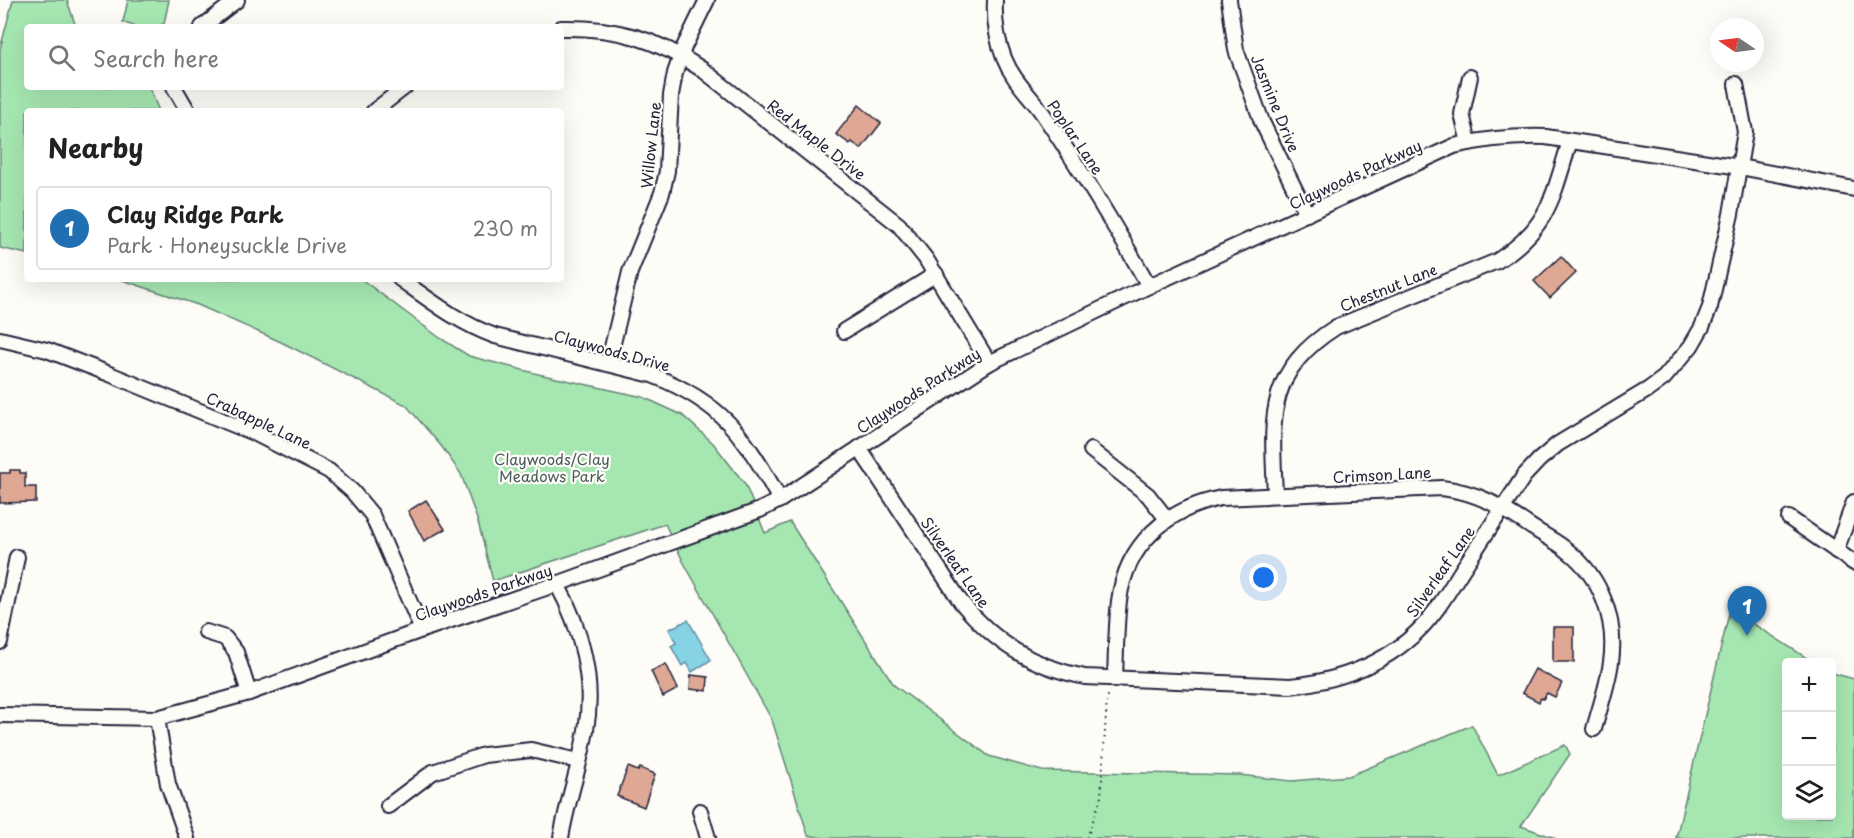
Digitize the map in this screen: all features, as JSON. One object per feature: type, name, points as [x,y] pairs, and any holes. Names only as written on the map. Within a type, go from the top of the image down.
[{"type":"street","points":[[206,24],[237,0]]},
{"type":"street","name":"Willow Lane","points":[[608,364],[630,272],[662,193],[667,171],[672,95],[681,55],[707,0]]},
{"type":"street","name":"Poplar Lane","points":[[995,0],[997,32],[1010,70],[1024,92],[1048,121],[1113,223],[1149,286]]},
{"type":"street","name":"Jasmine Drive","points":[[1228,0],[1236,50],[1262,122],[1307,214]]},
{"type":"street","name":"Red Maple Drive","points":[[564,28],[599,29],[655,42],[681,55],[703,70],[899,225],[915,243],[936,274],[989,363]]},
{"type":"street","points":[[1469,143],[1462,114],[1470,77]]},
{"type":"street","name":"Silverleaf Lane","points":[[859,448],[975,620],[995,638],[1017,653],[1038,663],[1062,672],[1115,680],[1290,686],[1316,683],[1364,669],[1387,656],[1429,619],[1524,476],[1539,460],[1558,444],[1649,389],[1671,371],[1691,346],[1710,306],[1740,167],[1745,132],[1736,84]]},
{"type":"street","points":[[176,90],[186,108]]},
{"type":"street","points":[[378,108],[401,90]]},
{"type":"street","name":"Claywoods Parkway","points":[[0,715],[157,718],[249,693],[760,510],[780,500],[989,363],[1149,286],[1454,146],[1515,136],[1546,137],[1740,167],[1854,189]]},
{"type":"street","name":"Chestnut Lane","points":[[1275,495],[1272,426],[1275,406],[1290,368],[1302,353],[1317,339],[1336,327],[1497,261],[1514,250],[1539,224],[1550,206],[1570,141]]},
{"type":"street","points":[[844,331],[936,274]]},
{"type":"street","name":"Claywoods Drive","points":[[404,282],[450,315],[473,328],[510,341],[652,375],[677,384],[718,412],[749,446],[780,500]]},
{"type":"street","name":"Crabapple Lane","points":[[0,339],[47,351],[107,373],[256,434],[328,471],[352,491],[372,516],[422,630]]},
{"type":"street","points":[[1091,450],[1148,495],[1167,519]]},
{"type":"street","name":"Crimson Lane","points":[[1115,680],[1119,602],[1123,582],[1138,549],[1151,533],[1167,519],[1184,509],[1221,498],[1442,488],[1462,490],[1483,497],[1503,508],[1568,551],[1583,565],[1604,597],[1610,617],[1613,641],[1610,668],[1594,729]]},
{"type":"street","points":[[1836,551],[1854,502]]},
{"type":"street","points":[[1789,518],[1854,563]]},
{"type":"street","points":[[0,642],[17,557]]},
{"type":"street","points":[[557,584],[575,623],[584,656],[589,703],[585,734],[561,838]]},
{"type":"street","points":[[206,632],[225,638],[236,652],[249,693]]},
{"type":"street","points":[[157,718],[168,784],[187,838]]},
{"type":"street","points":[[388,806],[433,772],[484,755],[531,750],[578,761]]},
{"type":"street","points":[[700,811],[708,838]]},
{"type":"path","points":[[1087,838],[1101,797],[1107,698],[1115,680]]},
{"type":"green space","points":[[13,0],[67,0],[75,24],[24,24],[24,90],[150,90],[158,108],[24,108],[24,253],[0,248],[0,49]]},
{"type":"green space","points":[[128,0],[169,0],[164,24],[123,22]]},
{"type":"green space","name":"Claywoods/Clay Meadows Park","points":[[128,282],[365,282],[440,338],[469,356],[643,397],[682,415],[713,443],[745,484],[765,533],[790,522],[894,685],[989,756],[1042,771],[1239,775],[1292,781],[1349,776],[1472,725],[1498,775],[1565,745],[1570,754],[1521,826],[1555,838],[822,838],[808,835],[772,720],[684,563],[665,524],[493,581],[478,522],[461,474],[442,447],[406,405],[281,342],[198,305]]},
{"type":"green space","points":[[1730,609],[1807,658],[1782,658],[1782,820],[1836,820],[1836,674],[1854,679],[1854,838],[1676,838]]},
{"type":"water","points":[[688,620],[711,660],[692,672],[687,663],[682,666],[671,646],[676,643],[669,629]]},
{"type":"building","points":[[859,105],[881,123],[861,149],[836,134]]},
{"type":"building","points":[[1561,256],[1576,273],[1550,298],[1534,281]]},
{"type":"building","points":[[10,470],[20,470],[20,473],[25,473],[25,487],[36,487],[36,502],[0,503],[0,473],[10,473]]},
{"type":"building","points":[[426,500],[445,529],[424,541],[408,511]]},
{"type":"building","points":[[1553,627],[1574,627],[1574,662],[1553,662]]},
{"type":"building","points":[[666,664],[678,689],[663,697],[651,671]]},
{"type":"building","points":[[1535,669],[1562,683],[1555,697],[1547,693],[1539,702],[1522,693]]},
{"type":"building","points":[[691,675],[708,677],[707,691],[690,689]]},
{"type":"building","points":[[628,767],[638,771],[640,768],[655,774],[644,807],[617,796]]},
{"type":"place","name":"Clay Ridge Park","points":[[1747,636]]}]
